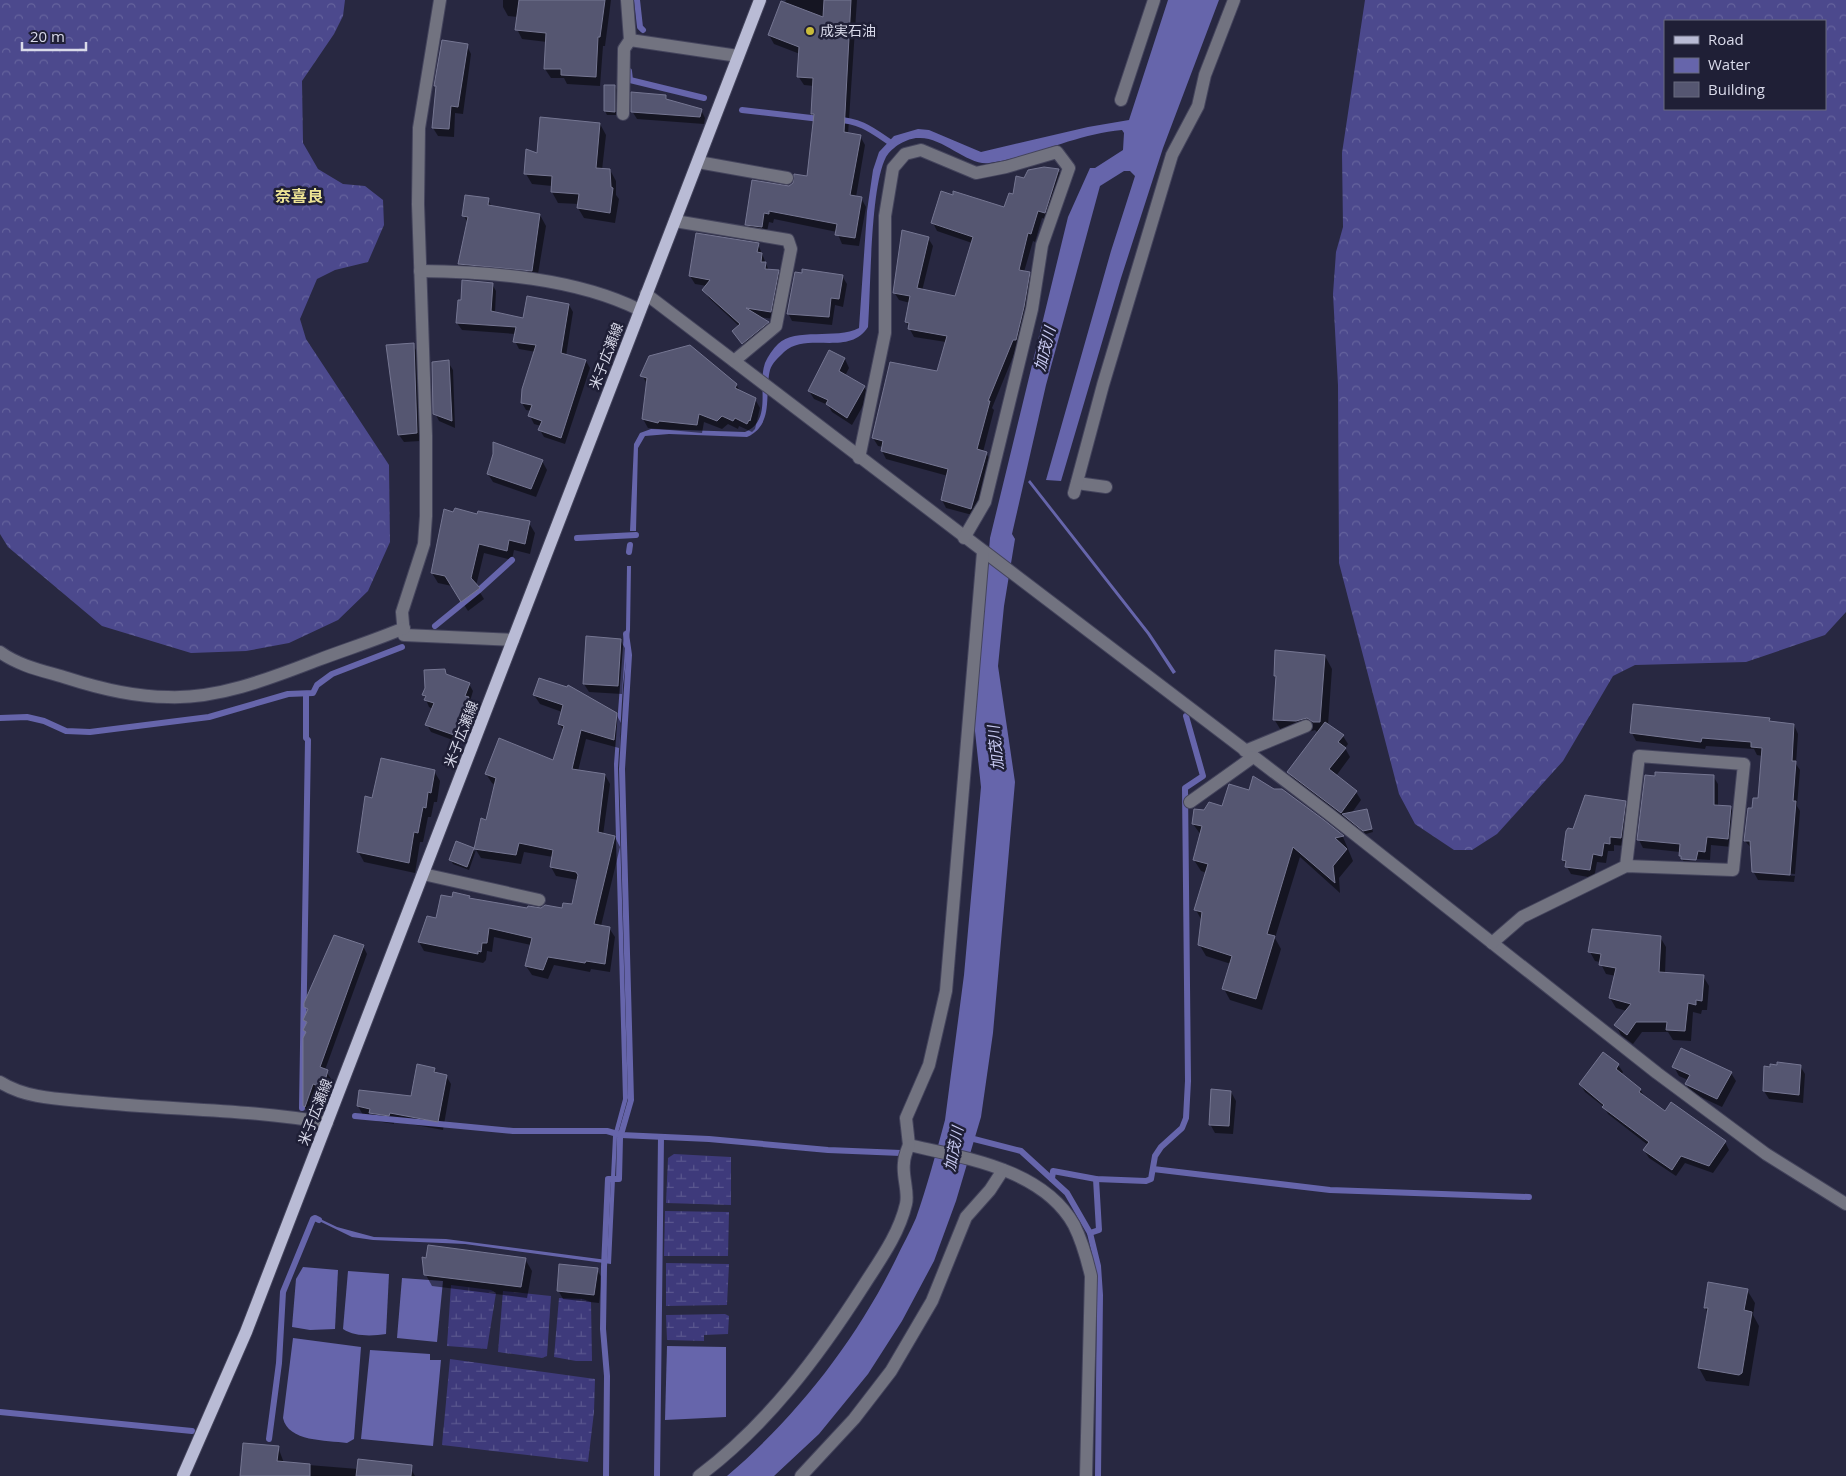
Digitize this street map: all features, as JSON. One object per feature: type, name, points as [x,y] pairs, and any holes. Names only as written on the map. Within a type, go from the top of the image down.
[{"type":"main road","name":"米子広瀬線","points":[[182,1476],[246,1332],[760,0]]},
{"type":"street","points":[[440,0],[419,128],[418,204],[426,436],[426,516],[424,544],[402,612],[404,635],[513,640]]},
{"type":"street","points":[[624,114],[624,49],[630,40],[627,0]]},
{"type":"street","points":[[1121,100],[1154,0]]},
{"type":"street","points":[[1106,487],[1076,488],[1103,385],[1172,155],[1198,106],[1205,75],[1234,0]]},
{"type":"street","points":[[630,40],[738,56]]},
{"type":"street","points":[[859,458],[884,333],[885,216],[893,168],[905,154],[921,150],[976,173],[1006,167],[1057,152],[1069,168],[1042,245],[1032,309],[985,502],[964,538]]},
{"type":"street","points":[[698,162],[787,178]]},
{"type":"street","points":[[675,221],[788,240],[791,249],[776,326],[734,362]]},
{"type":"street","points":[[420,271],[491,274],[558,284],[615,297],[640,310]]},
{"type":"street","points":[[646,294],[1249,754],[1657,1073],[1766,1154],[1846,1204]]},
{"type":"street","points":[[698,1476],[718,1461],[774,1408],[830,1338],[890,1243],[906,1203],[904,1162],[909,1145],[906,1118],[929,1065],[946,991],[983,552]]},
{"type":"street","points":[[0,652],[27,666],[79,682],[138,694],[167,698],[185,697],[216,693],[300,668],[404,628]]},
{"type":"street","points":[[1190,802],[1249,754],[1306,726]]},
{"type":"street","points":[[1492,943],[1522,917],[1626,866],[1733,870],[1744,764],[1639,756],[1626,866]]},
{"type":"street","points":[[423,874],[539,900]]},
{"type":"street","points":[[0,1082],[32,1096],[124,1105],[292,1116],[327,1123]]},
{"type":"street","points":[[909,1145],[989,1164],[1022,1178],[1058,1204],[1074,1225],[1085,1252],[1091,1276],[1086,1476]]},
{"type":"street","points":[[801,1476],[854,1419],[891,1371],[932,1301],[966,1216],[990,1190],[1003,1170]]},
{"type":"green space","points":[[0,0],[345,0],[343,16],[334,34],[302,81],[303,143],[318,169],[343,184],[365,186],[383,200],[384,225],[368,262],[335,270],[317,279],[300,319],[306,339],[389,465],[390,542],[368,591],[338,620],[289,643],[246,651],[191,653],[102,626],[8,547],[0,534]]},
{"type":"green space","points":[[1365,0],[1846,0],[1846,612],[1825,635],[1746,662],[1635,665],[1613,676],[1563,761],[1497,834],[1472,850],[1454,850],[1415,824],[1399,794],[1339,563],[1338,385],[1333,294],[1336,252],[1343,227],[1342,153]]},
{"type":"green space","points":[[674,1154],[731,1157],[731,1205],[666,1203],[668,1158]]},
{"type":"green space","points":[[665,1211],[729,1212],[728,1256],[664,1256]]},
{"type":"green space","points":[[666,1263],[729,1264],[727,1305],[666,1306]]},
{"type":"green space","points":[[451,1285],[491,1290],[496,1293],[487,1349],[447,1346]]},
{"type":"green space","points":[[503,1291],[551,1296],[547,1356],[542,1358],[498,1352]]},
{"type":"green space","points":[[559,1298],[583,1299],[591,1302],[592,1361],[576,1361],[554,1357]]},
{"type":"green space","points":[[725,1314],[729,1316],[728,1334],[704,1335],[704,1341],[667,1340],[666,1315]]},
{"type":"green space","points":[[450,1359],[595,1379],[594,1412],[588,1462],[442,1445]]},
{"type":"water","name":"加茂川","points":[[1168,0],[1219,0],[1163,148],[1121,278],[1061,481],[1046,480],[1111,251],[1135,176],[1130,171],[1124,171],[1100,186],[1046,385],[1012,534],[1015,539],[1004,606],[998,666],[1015,782],[993,1033],[981,1117],[956,1201],[934,1261],[902,1321],[868,1374],[819,1434],[774,1476],[727,1476],[753,1453],[800,1403],[843,1348],[880,1290],[896,1259],[916,1218],[928,1182],[945,1120],[964,975],[981,787],[974,722],[990,538],[1068,217],[1090,168],[1095,168],[1123,150],[1124,133],[1122,130],[1105,132],[1023,156],[989,163],[972,160],[936,141],[927,139],[914,138],[900,144],[886,157],[877,191],[872,239],[868,327],[860,336],[850,341],[839,343],[804,343],[793,346],[784,352],[770,370],[767,408],[762,424],[747,437],[669,434],[645,436],[638,448],[636,531],[630,531],[634,444],[640,433],[651,429],[745,432],[754,427],[759,420],[762,411],[762,382],[765,363],[778,344],[785,339],[795,336],[839,333],[859,328],[867,211],[873,170],[879,152],[894,136],[918,129],[929,130],[981,152],[1088,127],[1129,120]]},
{"type":"water","points":[[1030,480],[1150,633],[1176,672],[1173,674],[1147,634],[1028,482]]},
{"type":"water","points":[[627,566],[631,566],[630,630],[623,685],[618,768],[628,1098],[617,1137],[611,1264],[465,1244],[373,1240],[352,1237],[313,1218],[314,1216],[337,1227],[374,1237],[446,1239],[607,1260],[613,1136],[623,1099],[614,764],[624,633],[626,630]]},
{"type":"water","points":[[303,1267],[338,1270],[335,1329],[310,1330],[292,1327],[296,1279]]},
{"type":"water","points":[[348,1271],[389,1274],[386,1334],[358,1335],[343,1329]]},
{"type":"water","points":[[402,1278],[443,1281],[437,1342],[397,1338]]},
{"type":"water","points":[[293,1338],[361,1347],[354,1439],[347,1443],[300,1436],[286,1426],[283,1418]]},
{"type":"water","points":[[667,1346],[726,1347],[726,1417],[665,1420]]},
{"type":"water","points":[[370,1350],[430,1354],[430,1360],[441,1360],[433,1446],[361,1439]]},
{"type":"building","points":[[519,0],[605,0],[600,37],[598,37],[596,77],[561,75],[561,69],[544,69],[546,33],[515,30]]},
{"type":"building","points":[[824,0],[851,0],[844,132],[861,135],[850,195],[862,197],[855,238],[835,235],[837,224],[769,211],[769,214],[764,213],[762,227],[745,225],[752,180],[789,186],[793,183],[794,174],[807,176],[814,114],[811,114],[813,78],[797,77],[799,47],[768,35],[781,1],[823,17]]},
{"type":"building","points":[[442,40],[468,44],[458,107],[451,106],[449,129],[432,128],[436,86],[434,86]]},
{"type":"building","points":[[604,85],[615,85],[615,112],[604,111]]},
{"type":"building","points":[[631,92],[666,95],[666,99],[702,109],[700,117],[631,112]]},
{"type":"building","points":[[540,117],[600,123],[596,168],[610,169],[611,187],[613,188],[610,213],[577,208],[579,194],[551,192],[552,176],[524,174],[526,149],[537,153]]},
{"type":"building","points":[[1044,167],[1059,169],[1045,213],[1038,211],[1031,234],[1028,233],[1019,270],[1030,272],[1024,307],[1016,340],[1013,340],[988,401],[990,401],[977,449],[987,452],[971,509],[941,500],[948,469],[881,451],[883,441],[872,438],[890,362],[937,371],[947,336],[908,329],[909,323],[905,322],[910,296],[893,293],[902,230],[929,237],[917,288],[955,296],[973,237],[931,223],[941,191],[953,195],[953,191],[1004,207],[1009,193],[1013,194],[1016,176],[1024,178],[1028,170]]},
{"type":"building","points":[[465,195],[489,198],[488,205],[540,214],[532,271],[458,264],[468,217],[462,216]]},
{"type":"building","points":[[696,233],[759,243],[757,252],[762,253],[761,262],[766,262],[765,269],[779,270],[771,312],[746,308],[769,322],[742,344],[732,331],[740,324],[702,290],[710,280],[689,276]]},
{"type":"building","points":[[802,269],[843,275],[839,299],[831,298],[829,317],[787,314],[795,272],[802,273]]},
{"type":"building","points":[[462,280],[493,283],[491,311],[523,318],[527,296],[569,304],[561,353],[586,360],[561,438],[538,430],[542,421],[528,416],[532,405],[521,403],[522,389],[536,345],[513,342],[516,327],[456,323],[458,300],[461,300]]},
{"type":"building","points":[[414,343],[417,433],[398,435],[386,345]]},
{"type":"building","points":[[690,345],[737,384],[735,388],[756,398],[750,421],[747,424],[735,418],[733,421],[722,416],[717,421],[699,414],[697,425],[659,421],[658,423],[642,419],[647,378],[640,376],[649,356]]},
{"type":"building","points":[[829,350],[845,358],[839,371],[865,386],[847,418],[826,404],[828,400],[808,391]]},
{"type":"building","points":[[449,360],[452,421],[433,414],[432,362]]},
{"type":"building","points":[[493,442],[543,460],[531,489],[487,474],[493,454]]},
{"type":"building","points":[[455,508],[477,514],[478,511],[530,521],[525,544],[509,540],[507,551],[479,544],[471,578],[480,588],[461,602],[445,576],[431,573],[444,509],[453,512]]},
{"type":"building","points":[[586,636],[621,639],[618,686],[583,684]]},
{"type":"building","points":[[1275,650],[1325,655],[1320,722],[1313,722],[1307,718],[1296,721],[1273,720],[1276,676],[1274,676]]},
{"type":"building","points":[[445,669],[446,674],[470,683],[465,696],[469,697],[466,704],[468,705],[458,734],[455,733],[454,735],[425,725],[434,703],[424,700],[426,696],[422,695],[425,688],[424,670]]},
{"type":"building","points":[[539,678],[567,687],[568,685],[617,713],[614,740],[581,730],[572,769],[605,774],[598,832],[615,836],[594,924],[610,927],[605,964],[548,957],[543,970],[525,966],[532,938],[489,928],[487,943],[482,943],[481,952],[478,951],[478,954],[418,942],[427,916],[436,918],[441,895],[452,897],[453,892],[470,896],[469,898],[527,908],[528,906],[541,908],[545,905],[562,908],[563,903],[572,904],[578,875],[576,872],[550,867],[553,850],[519,843],[516,855],[474,849],[481,818],[486,820],[496,778],[485,774],[499,738],[553,760],[564,726],[558,724],[563,705],[533,695]]},
{"type":"building","points":[[1633,704],[1770,718],[1769,721],[1794,724],[1792,761],[1796,761],[1793,801],[1796,801],[1790,875],[1752,872],[1750,841],[1744,841],[1748,808],[1752,808],[1753,798],[1758,798],[1762,748],[1751,747],[1751,742],[1702,738],[1701,742],[1630,733]]},
{"type":"building","points":[[1325,722],[1344,735],[1338,742],[1346,748],[1329,769],[1357,791],[1341,813],[1287,772]]},
{"type":"building","points":[[381,758],[435,770],[431,793],[428,792],[426,808],[423,807],[418,833],[414,832],[409,863],[357,852],[365,796],[372,798]]},
{"type":"building","points":[[1655,772],[1714,775],[1714,805],[1731,806],[1728,839],[1707,837],[1705,852],[1698,851],[1696,860],[1681,859],[1681,856],[1679,856],[1680,844],[1637,840],[1645,775],[1655,776]]},
{"type":"building","points":[[1253,776],[1274,789],[1282,789],[1324,820],[1344,836],[1335,838],[1347,849],[1333,866],[1335,883],[1293,847],[1267,934],[1275,936],[1256,999],[1222,989],[1232,956],[1198,945],[1202,912],[1194,910],[1208,864],[1193,860],[1202,826],[1192,824],[1194,809],[1204,810],[1209,802],[1222,806],[1229,784],[1249,790]]},
{"type":"building","points":[[1585,795],[1626,801],[1621,838],[1610,837],[1610,844],[1604,843],[1602,856],[1593,854],[1590,870],[1565,867],[1566,861],[1562,860],[1566,831],[1568,828],[1573,829]]},
{"type":"building","points":[[1367,809],[1372,829],[1363,831],[1342,814]]},
{"type":"building","points":[[456,841],[474,848],[467,867],[449,860]]},
{"type":"building","points":[[1592,929],[1661,936],[1659,972],[1704,975],[1702,1001],[1696,1000],[1696,1005],[1688,1003],[1685,1031],[1666,1030],[1667,1022],[1636,1022],[1627,1035],[1614,1025],[1631,1004],[1609,998],[1616,968],[1599,965],[1601,954],[1588,952]]},
{"type":"building","points":[[334,935],[364,945],[320,1067],[328,1070],[323,1088],[313,1084],[305,1107],[303,1106],[303,1038],[306,1032],[303,1030],[307,1022],[303,1020],[308,1009],[304,1007],[304,1003]]},
{"type":"building","points":[[1681,1048],[1732,1072],[1717,1099],[1685,1084],[1690,1075],[1672,1067]]},
{"type":"building","points":[[1603,1052],[1619,1064],[1616,1069],[1641,1089],[1639,1092],[1665,1111],[1671,1102],[1726,1141],[1709,1166],[1681,1156],[1672,1170],[1643,1150],[1649,1142],[1602,1107],[1604,1105],[1579,1084]]},
{"type":"building","points":[[1777,1062],[1801,1065],[1799,1095],[1763,1091],[1764,1066],[1770,1067],[1770,1064],[1777,1065]]},
{"type":"building","points":[[417,1064],[435,1068],[434,1072],[447,1075],[438,1122],[390,1113],[389,1116],[369,1113],[370,1109],[357,1106],[359,1090],[411,1096]]},
{"type":"building","points":[[1211,1089],[1231,1091],[1229,1126],[1209,1125]]},
{"type":"building","points":[[428,1245],[526,1258],[521,1287],[424,1275],[422,1257],[426,1258]]},
{"type":"building","points":[[559,1264],[598,1268],[594,1295],[557,1291]]},
{"type":"building","points":[[1708,1282],[1748,1289],[1744,1310],[1752,1312],[1742,1373],[1739,1375],[1698,1368],[1708,1308],[1704,1308]]},
{"type":"building","points":[[243,1443],[279,1446],[277,1461],[310,1464],[310,1476],[240,1476]]},
{"type":"building","points":[[358,1459],[412,1465],[411,1476],[356,1476]]},
{"type":"waterway","points":[[637,0],[640,27],[643,30]]},
{"type":"waterway","points":[[629,71],[630,80],[704,98]]},
{"type":"waterway","points":[[742,110],[820,119]]},
{"type":"waterway","points":[[837,120],[859,124],[891,143]]},
{"type":"waterway","points":[[577,538],[636,535]]},
{"type":"waterway","points":[[629,552],[630,545]]},
{"type":"waterway","points":[[435,626],[512,560]]},
{"type":"waterway","points":[[606,1476],[607,1376],[603,1329],[608,1179],[619,1179],[620,1138],[631,1100],[622,769],[629,655],[626,634]]},
{"type":"waterway","points":[[0,718],[27,717],[44,721],[66,731],[90,732],[209,717],[288,694],[313,693],[317,685],[332,674],[402,647]]},
{"type":"waterway","points":[[302,1108],[308,740],[306,738],[306,694]]},
{"type":"waterway","points":[[1052,1179],[1053,1171],[1096,1179],[1146,1181],[1151,1179],[1155,1156],[1161,1147],[1182,1128],[1186,1118],[1188,1081],[1185,788],[1203,776],[1186,716]]},
{"type":"waterway","points":[[355,1116],[513,1131],[607,1131],[621,1135],[709,1139],[828,1150],[901,1153]]},
{"type":"waterway","points":[[657,1476],[661,1137]]},
{"type":"waterway","name":"加茂川","points":[[966,1137],[1021,1151],[1067,1193],[1090,1233],[1098,1266],[1100,1295],[1098,1476]]},
{"type":"waterway","points":[[1153,1169],[1330,1190],[1529,1197]]},
{"type":"waterway","points":[[1090,1233],[1099,1230],[1096,1179]]},
{"type":"waterway","points":[[269,1439],[279,1363],[283,1292],[313,1219],[319,1220]]},
{"type":"waterway","points":[[0,1412],[192,1431]]},
{"type":"place","name":"成実石油","points":[[810,31]]},
{"type":"district","name":"奈喜良","points":[[299,196]]}]
